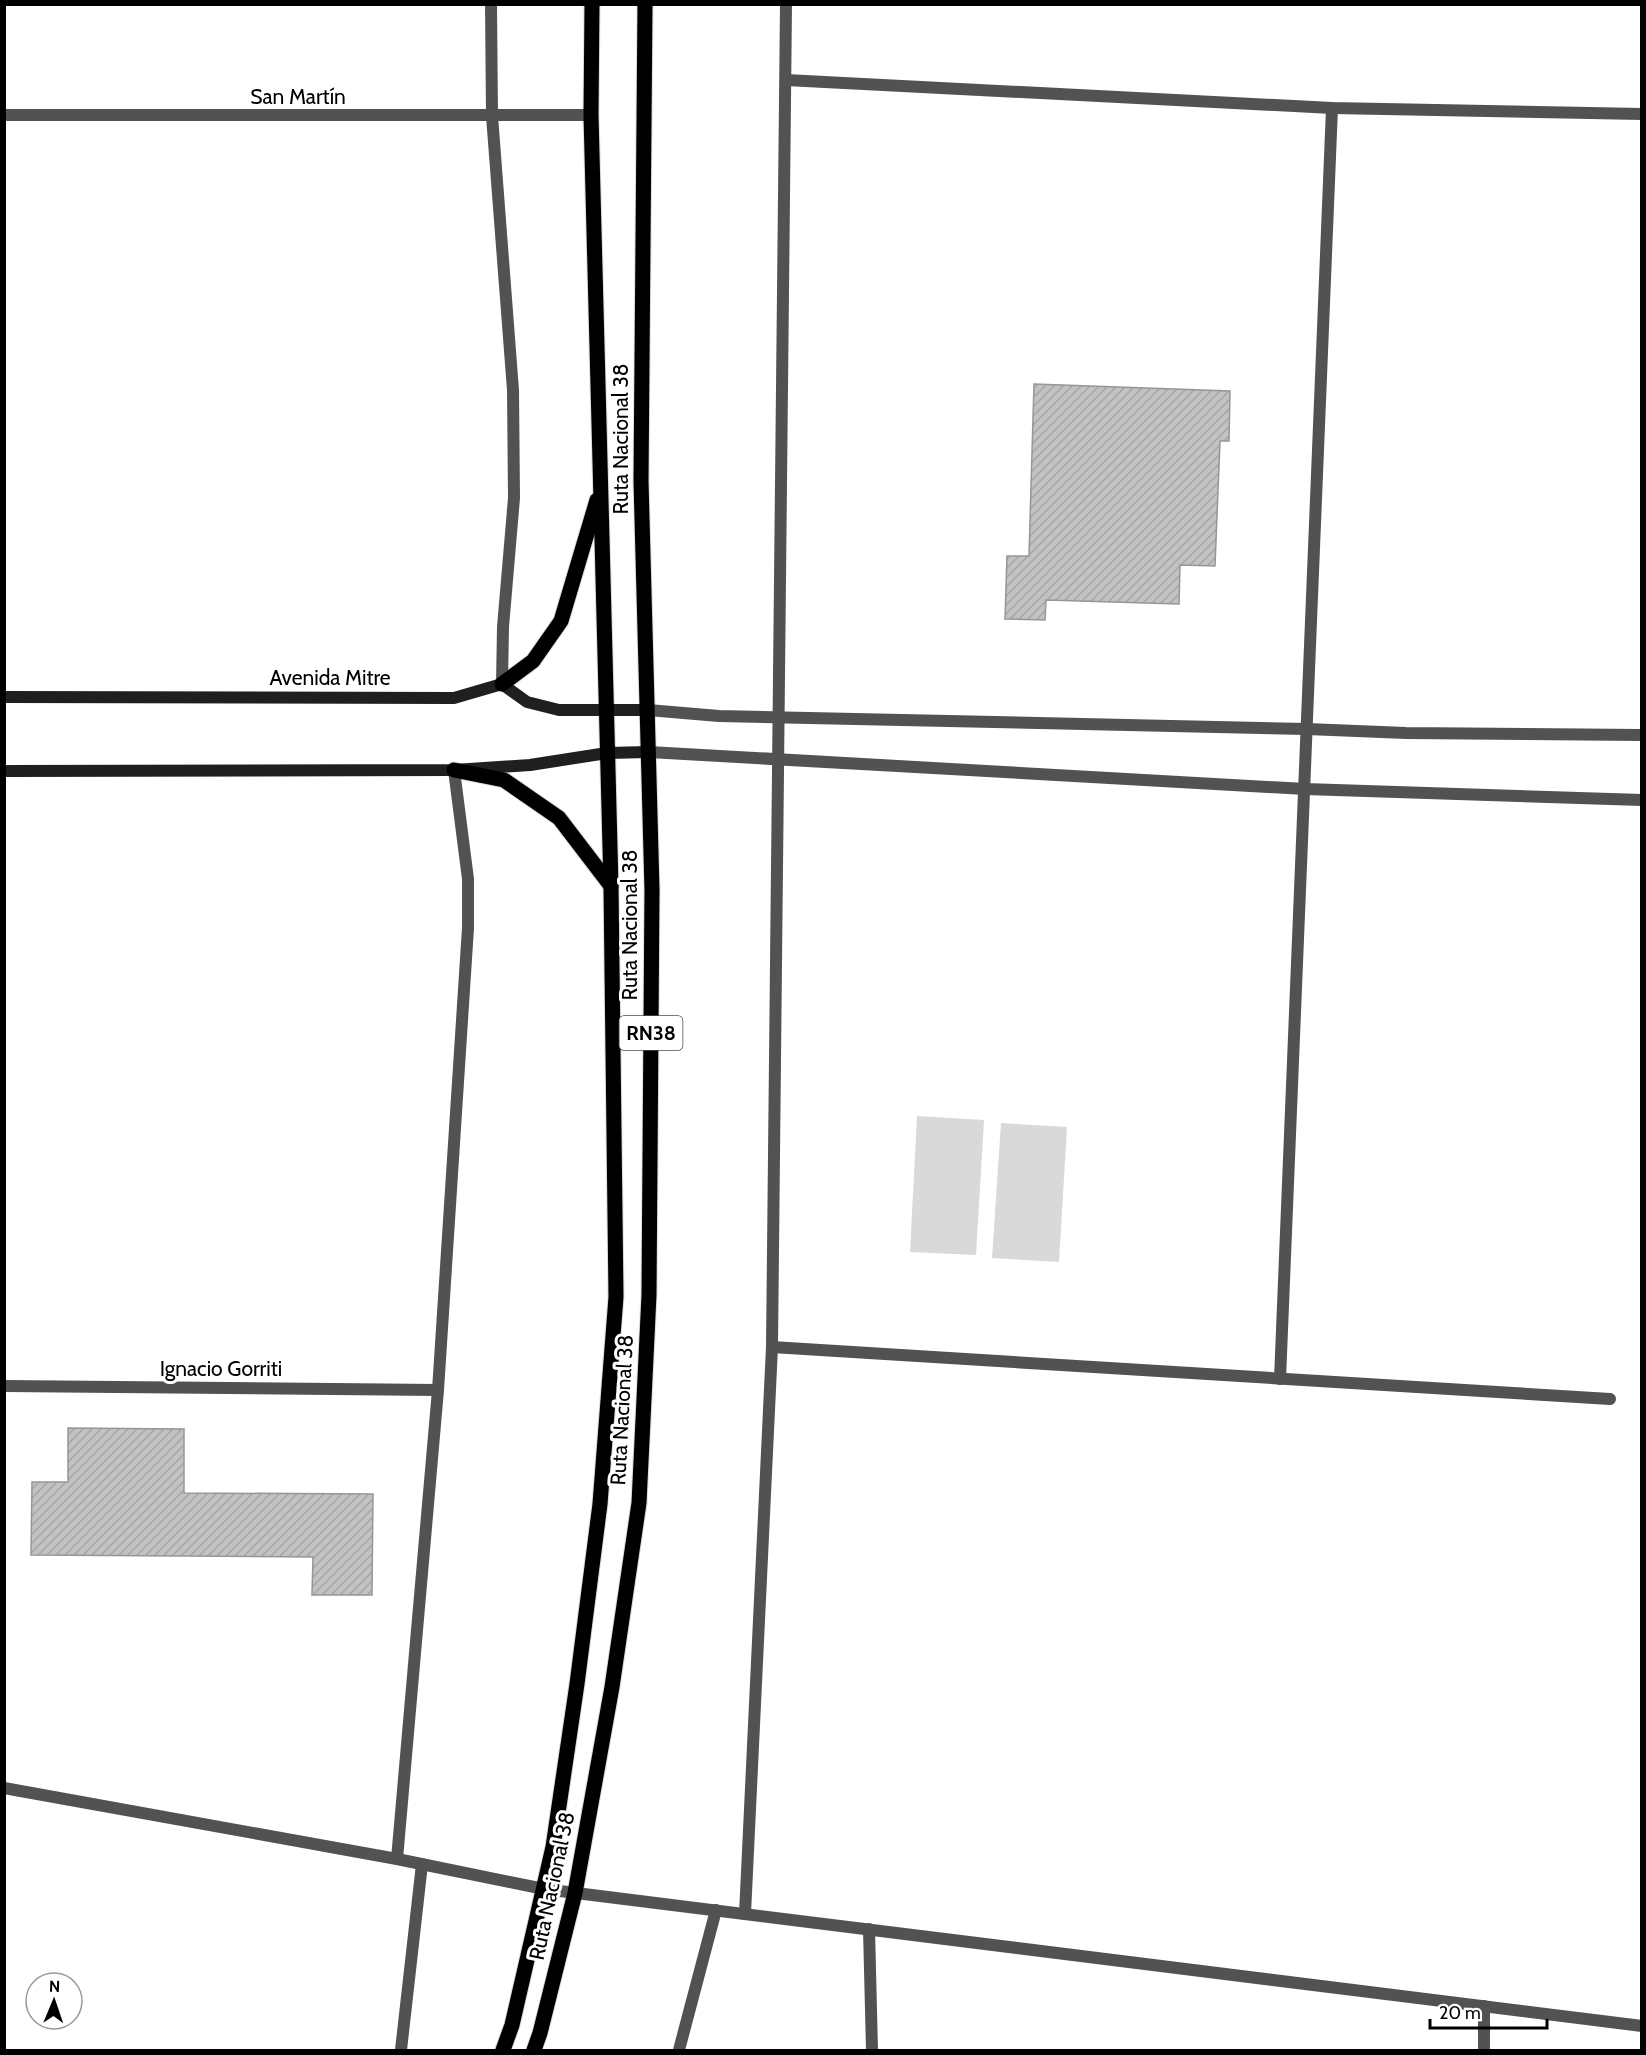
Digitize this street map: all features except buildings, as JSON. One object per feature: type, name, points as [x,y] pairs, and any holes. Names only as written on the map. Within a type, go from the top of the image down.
[{"type":"main road","name":"Ruta Nacional 38","points":[[503,2050],[512,2025],[555,1835],[598,1515],[616,1297],[610,886],[591,115],[592,4]]},
{"type":"main road","name":"Ruta Nacional 38","points":[[534,2050],[575,1893],[612,1687],[639,1503],[649,1271],[652,890],[641,481],[645,4]]},
{"type":"main road","points":[[601,486],[561,621],[533,661],[502,684],[527,702],[559,710],[648,710]]},
{"type":"main road","name":"Avenida Mitre","points":[[4,697],[454,698],[502,684]]},
{"type":"main road","points":[[4,771],[454,770],[530,765],[607,753],[649,752]]},
{"type":"main road","points":[[454,770],[504,780],[559,818],[610,886]]},
{"type":"street","points":[[491,4],[492,117],[513,390],[514,498],[503,627],[502,684]]},
{"type":"street","points":[[745,1914],[772,1347],[786,4]]},
{"type":"street","points":[[786,80],[1332,108],[1641,114]]},
{"type":"street","points":[[1280,1379],[1332,108]]},
{"type":"street","name":"San Martín","points":[[4,116],[492,117],[591,115]]},
{"type":"street","points":[[648,710],[719,716],[1406,733],[1641,735]]},
{"type":"street","points":[[649,752],[1305,789],[1641,800]]},
{"type":"street","points":[[397,1859],[438,1390],[468,928],[468,879],[454,770]]},
{"type":"street","points":[[772,1347],[1610,1399]]},
{"type":"street","name":"Ignacio Gorriti","points":[[4,1386],[438,1390]]},
{"type":"street","points":[[4,1788],[397,1859],[544,1889],[1641,2026]]},
{"type":"street","points":[[401,2050],[422,1864]]},
{"type":"street","points":[[679,2050],[716,1910]]},
{"type":"street","points":[[869,1929],[872,2050]]},
{"type":"street","points":[[1484,2006],[1484,2050]]},
{"type":"shaded area","points":[[917,1116],[984,1120],[976,1255],[910,1252]]},
{"type":"shaded area","points":[[1001,1123],[1067,1127],[1059,1262],[992,1258]]}]
